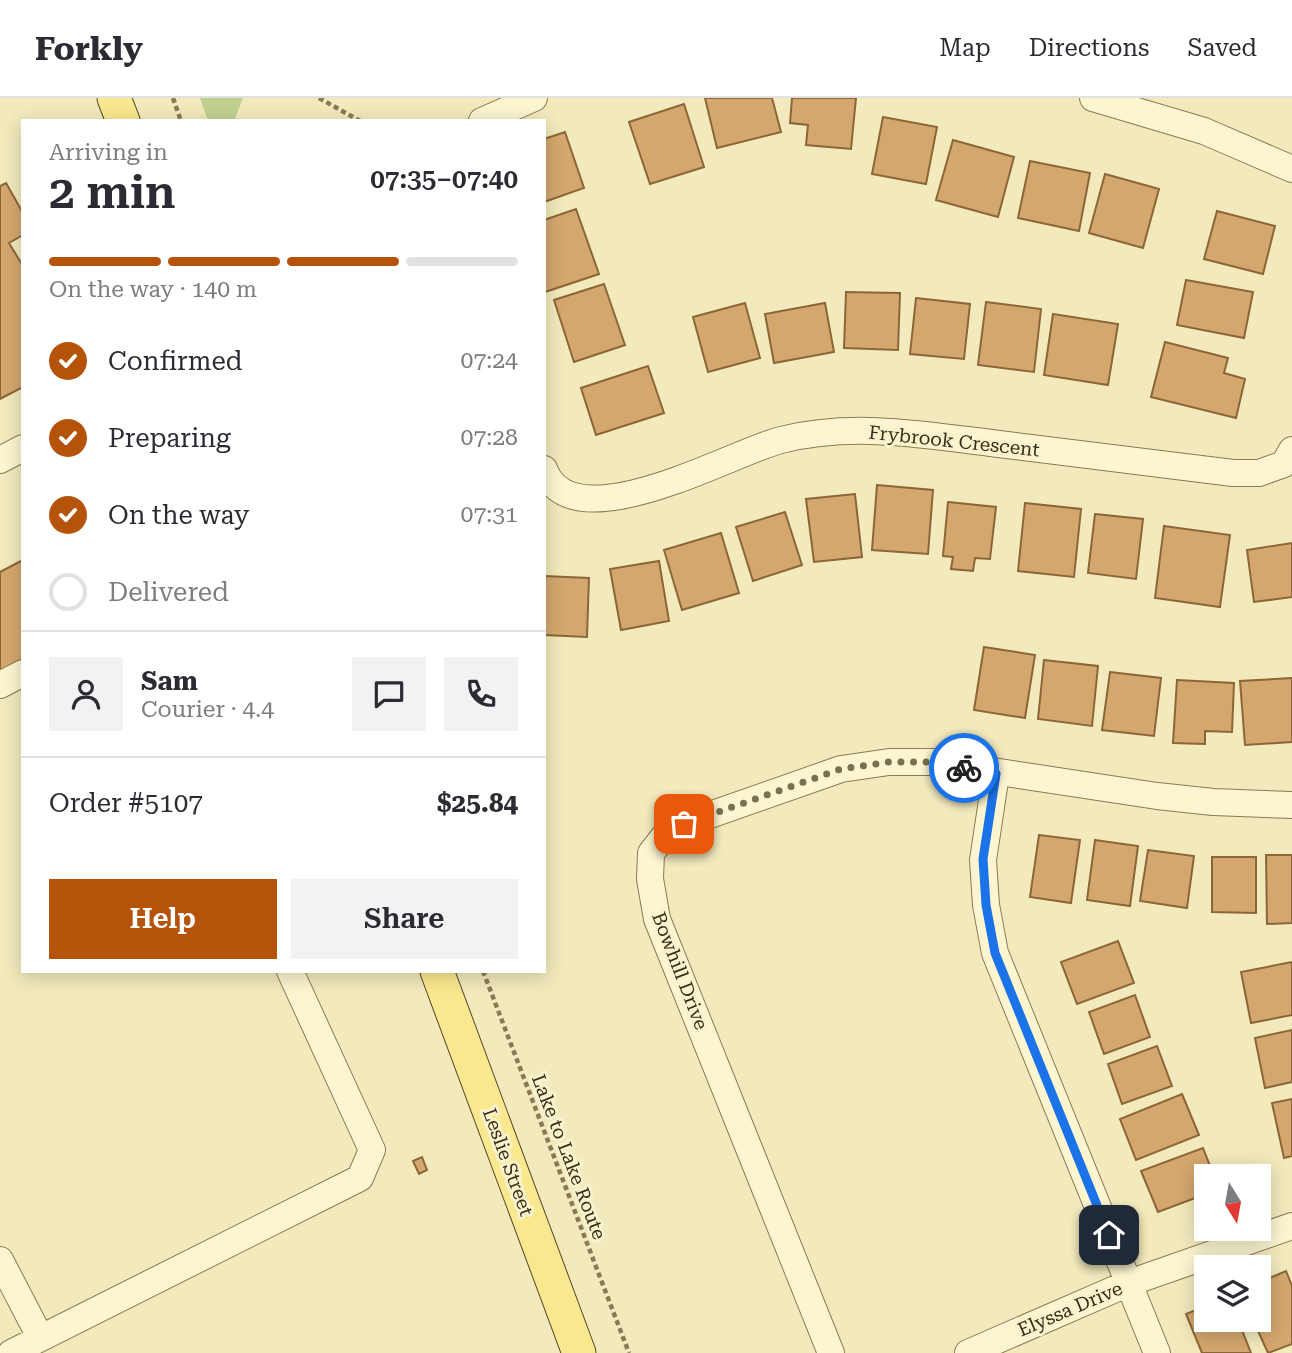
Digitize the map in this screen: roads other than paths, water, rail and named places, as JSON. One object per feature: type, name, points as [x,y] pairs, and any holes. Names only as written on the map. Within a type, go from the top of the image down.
[{"type":"main road","points":[[114,98],[121,119]]},
{"type":"main road","name":"Leslie Street","points":[[438,973],[579,1353]]},
{"type":"street","points":[[487,119],[534,98]]},
{"type":"street","points":[[1093,98],[1204,131],[1292,169]]},
{"type":"street","name":"Frybrook Crescent","points":[[546,474],[561,490],[577,498],[614,499],[780,440],[830,432],[924,434],[1233,473],[1259,472],[1284,464],[1292,450]]},
{"type":"street","points":[[0,460],[21,449]]},
{"type":"street","points":[[0,685],[21,674]]},
{"type":"street","name":"Bowhill Drive","points":[[831,1353],[657,919],[650,878],[651,853],[670,829],[841,769],[889,762],[933,762],[996,774],[1199,801],[1292,805]]},
{"type":"street","points":[[996,774],[983,859],[986,905],[995,953],[1157,1353]]},
{"type":"street","points":[[11,1353],[360,1178],[372,1150],[291,973]]},
{"type":"street","name":"Elyssa Drive","points":[[968,1353],[1129,1283],[1292,1226]]},
{"type":"street","points":[[0,1259],[40,1337]]}]
